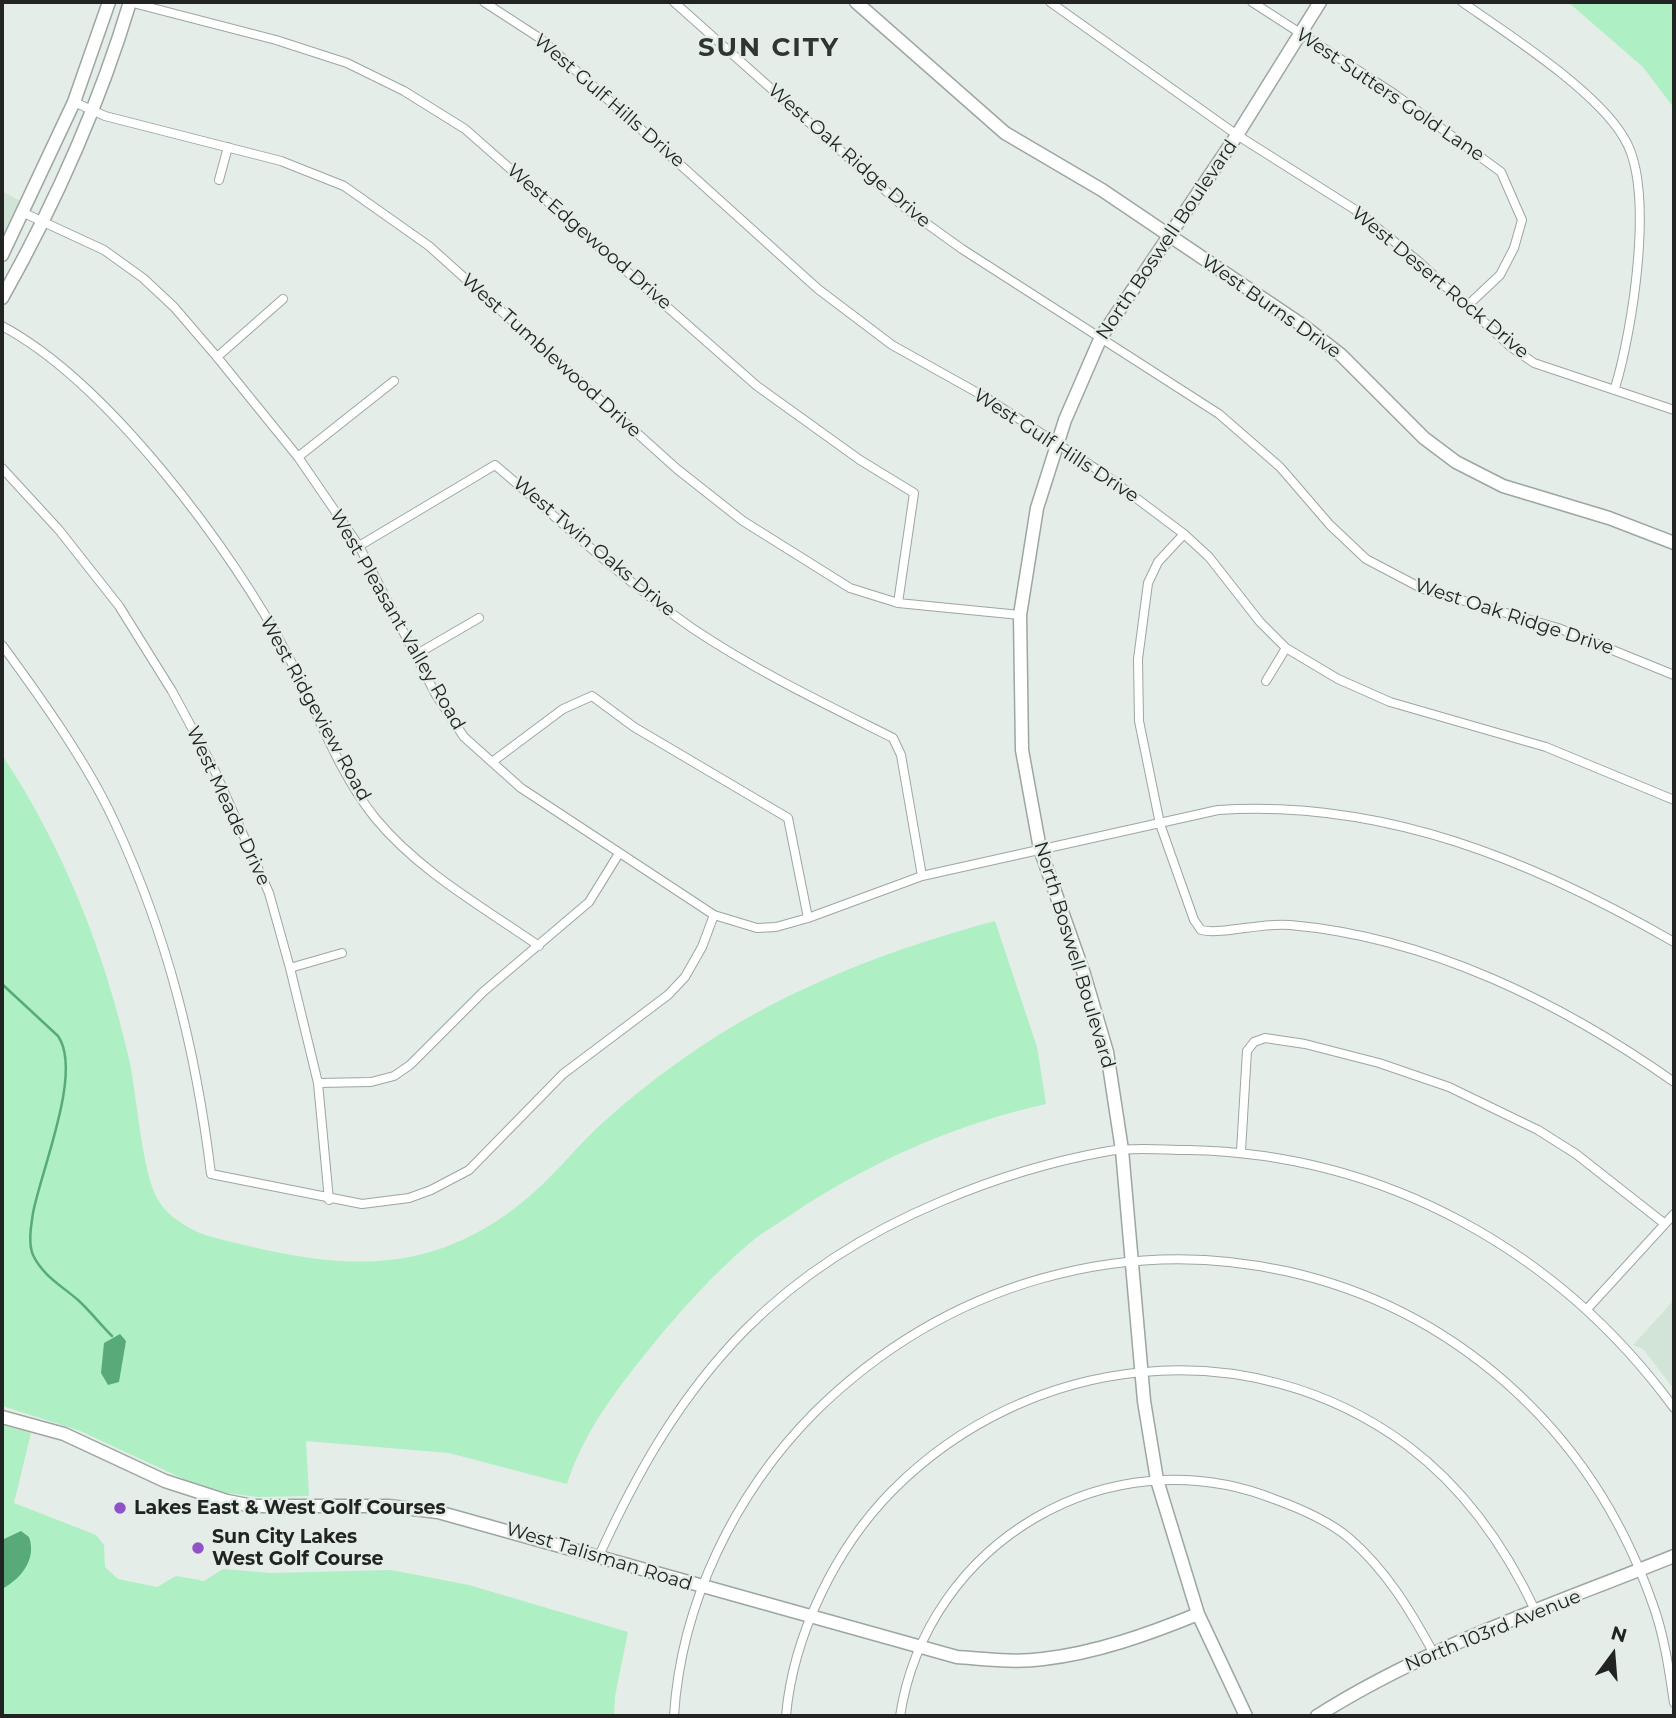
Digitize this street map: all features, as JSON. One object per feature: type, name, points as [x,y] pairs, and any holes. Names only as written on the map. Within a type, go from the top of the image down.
[{"type":"street","points":[[2,255],[74,102],[109,2]]},
{"type":"street","points":[[2,298],[42,222],[93,110],[130,2]]},
{"type":"street","name":"West Edgewood Drive","points":[[130,2],[276,40],[347,63],[404,91],[465,129],[757,386],[860,460],[914,493],[898,603]]},
{"type":"street","name":"West Gulf Hills Drive","points":[[484,2],[541,39],[818,289],[892,345],[985,397],[1104,474],[1184,534],[1209,557],[1260,622],[1286,648],[1338,679],[1390,702],[1546,747],[1674,800]]},
{"type":"street","name":"West Oak Ridge Drive","points":[[674,2],[905,208],[962,249],[1219,414],[1252,440],[1366,559],[1397,578],[1423,589],[1558,628],[1674,675]]},
{"type":"street","name":"West Burns Drive","points":[[856,2],[1005,134],[1102,190],[1305,327],[1341,355],[1424,438],[1456,462],[1503,486],[1609,518],[1674,543]]},
{"type":"street","name":"West Desert Rock Drive","points":[[1050,2],[1237,135],[1354,209],[1418,261],[1511,347],[1534,363],[1575,379],[1615,388],[1674,410]]},
{"type":"street","name":"West Sutters Gold Lane","points":[[1252,2],[1393,93],[1501,172],[1522,220],[1514,248],[1500,275],[1467,306]]},
{"type":"street","name":"North Boswell Boulevard","points":[[1246,1716],[1199,1614],[1157,1480],[1140,1370],[1122,1150],[1107,1052],[1084,974],[1040,849],[1022,750],[1020,615],[1037,508],[1057,446],[1101,337],[1237,135],[1320,2]]},
{"type":"street","points":[[1462,2],[1516,39],[1598,106],[1625,139],[1637,179],[1640,221],[1627,351],[1615,388]]},
{"type":"street","name":"West Tumblewood Drive","points":[[74,102],[105,116],[281,161],[344,186],[429,246],[677,470],[743,521],[850,588],[898,603],[1020,615]]},
{"type":"street","points":[[219,180],[228,147]]},
{"type":"street","name":"West Pleasant Valley Road","points":[[24,213],[104,250],[143,278],[174,307],[217,357],[298,457],[359,546],[436,695],[464,737],[522,789],[618,855],[714,915],[757,928],[808,918],[922,876],[1218,810],[1258,807],[1312,809],[1372,820],[1475,848],[1525,866],[1598,899],[1674,942]]},
{"type":"street","points":[[217,357],[283,299]]},
{"type":"street","name":"West Ridgeview Road","points":[[2,327],[71,373],[147,454],[212,537],[288,654],[349,779],[376,819],[417,861],[539,946]]},
{"type":"street","points":[[298,457],[394,381]]},
{"type":"street","name":"West Twin Oaks Drive","points":[[359,546],[495,465],[622,576],[693,628],[768,674],[893,738],[901,755],[922,876]]},
{"type":"street","name":"West Meade Drive","points":[[2,468],[59,530],[119,606],[172,691],[215,769],[270,893],[290,968],[318,1083],[329,1200]]},
{"type":"street","points":[[1184,534],[1158,562],[1148,583],[1138,659],[1139,721],[1160,824],[1194,920],[1201,930],[1212,932],[1253,925],[1290,925],[1356,936],[1429,956],[1501,983],[1550,1007],[1620,1046],[1674,1082]]},
{"type":"street","points":[[417,654],[479,618]]},
{"type":"street","points":[[2,645],[43,701],[114,821],[153,912],[203,1099],[211,1174],[329,1200],[362,1204],[409,1198],[469,1170],[563,1074],[668,995],[685,977],[702,947],[714,915]]},
{"type":"street","points":[[1266,681],[1286,648]]},
{"type":"street","points":[[492,762],[563,709],[592,696],[634,727],[788,818],[808,918]]},
{"type":"street","points":[[318,1083],[371,1082],[394,1076],[410,1065],[483,992],[589,902],[618,855]]},
{"type":"street","points":[[290,968],[342,953]]},
{"type":"street","points":[[1241,1151],[1247,1051],[1254,1042],[1265,1038],[1290,1041],[1379,1063],[1449,1087],[1496,1109],[1576,1154],[1665,1224]]},
{"type":"street","points":[[598,1558],[629,1489],[685,1398],[749,1326],[810,1274],[902,1218],[977,1186],[1122,1150],[1241,1151],[1318,1166],[1425,1203],[1511,1250],[1588,1308],[1620,1339],[1674,1408]]},
{"type":"street","points":[[1588,1308],[1674,1214]]},
{"type":"street","points":[[674,1716],[685,1642],[701,1588],[733,1521],[760,1478],[794,1434],[846,1382],[923,1328],[995,1294],[1071,1269],[1131,1260],[1205,1259],[1274,1267],[1342,1286],[1412,1318],[1482,1364],[1528,1405],[1587,1476],[1617,1523],[1654,1605],[1674,1703]]},
{"type":"street","points":[[786,1716],[810,1618],[830,1576],[853,1538],[878,1505],[943,1446],[993,1416],[1040,1394],[1140,1370],[1215,1372],[1261,1378],[1312,1394],[1360,1416],[1408,1447],[1476,1512],[1505,1551],[1536,1612]]},
{"type":"street","name":"West Talisman Road","points":[[2,1416],[64,1434],[165,1481],[227,1501],[253,1506],[388,1506],[438,1512],[701,1588],[957,1657],[1041,1660],[1077,1654],[1156,1632],[1199,1614]]},
{"type":"street","points":[[900,1716],[904,1689],[917,1648],[937,1613],[977,1562],[1012,1531],[1047,1510],[1080,1498],[1157,1480],[1196,1479],[1234,1485],[1295,1507],[1346,1536],[1403,1596],[1433,1653]]},
{"type":"street","name":"North 103rd Avenue","points":[[1317,1716],[1369,1683],[1433,1653],[1674,1556]]},
{"type":"shaded area","points":[[1568,2],[1674,2],[1674,108],[1643,67]]},
{"type":"shaded area","points":[[2,191],[24,203],[2,240]]},
{"type":"shaded area","points":[[2,755],[63,863],[108,980],[129,1059],[152,1188],[162,1206],[173,1217],[205,1235],[291,1255],[332,1260],[371,1261],[410,1257],[448,1246],[487,1227],[525,1200],[633,1096],[686,1056],[734,1026],[805,988],[842,972],[918,944],[995,921],[1037,1047],[1046,1104],[980,1122],[916,1146],[854,1176],[756,1238],[696,1295],[634,1368],[590,1431],[567,1484],[449,1453],[306,1441],[309,1496],[257,1497],[228,1493],[188,1481],[78,1430],[2,1406]]},
{"type":"shaded area","points":[[1674,1300],[1674,1389],[1643,1349],[1633,1345]]},
{"type":"shaded area","points":[[120,1334],[126,1341],[119,1382],[108,1385],[101,1373],[104,1343]]},
{"type":"shaded area","points":[[2,1425],[31,1433],[14,1503],[96,1535],[104,1545],[105,1567],[118,1579],[157,1587],[176,1576],[204,1581],[223,1569],[271,1573],[391,1570],[469,1585],[628,1632],[615,1696],[614,1716],[2,1716]]},
{"type":"shaded area","points":[[21,1531],[29,1537],[29,1560],[21,1574],[2,1589],[2,1540]]},
{"type":"waterway","points":[[2,984],[58,1036],[64,1052],[66,1073],[63,1096],[33,1213],[31,1250],[47,1275],[78,1300],[112,1336]]},
{"type":"place","name":"Lakes East & West Golf Courses","points":[[120,1508]]},
{"type":"place","name":"Sun City Lakes West Golf Course","points":[[198,1548]]},
{"type":"district","name":"SUN CITY","points":[[769,48]]}]
